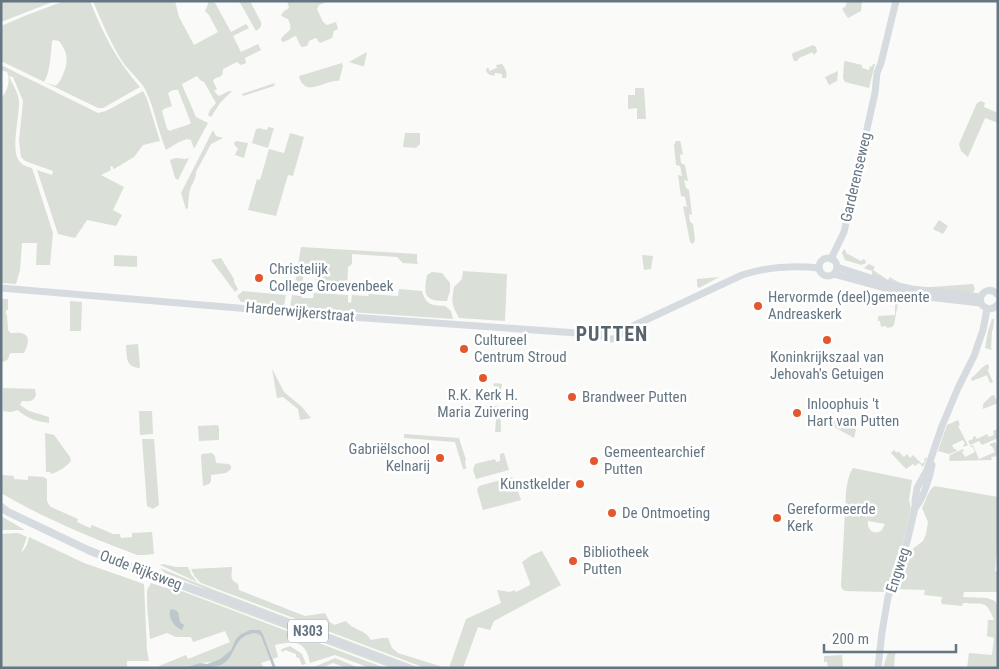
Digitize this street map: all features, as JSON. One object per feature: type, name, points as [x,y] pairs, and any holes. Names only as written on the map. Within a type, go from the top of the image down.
[{"type":"main road","name":"Garderenseweg","points":[[832,259],[844,232],[877,73],[896,1]]},
{"type":"main road","points":[[824,259],[832,259],[836,264],[835,270],[828,276],[824,275],[820,272],[819,264],[824,259]]},
{"type":"main road","name":"Harderwijkerstraat","points":[[1,288],[322,315],[577,333],[600,332],[605,338],[612,339],[619,337],[620,332],[742,275],[774,267],[819,268]]},
{"type":"main road","points":[[835,270],[912,289],[980,300]]},
{"type":"main road","points":[[998,295],[991,290],[986,290],[982,293],[980,300],[984,308],[987,309],[992,309],[998,304]]},
{"type":"main road","name":"Engweg","points":[[879,668],[882,632],[888,597],[907,542],[915,508],[922,498],[930,473],[933,454],[942,426],[972,362],[987,309]]},
{"type":"main road","name":"Oude Rijksweg","points":[[1,507],[88,550],[140,571],[210,594],[406,668]]},
{"type":"shaded area","points":[[1,1],[55,1],[1,22]]},
{"type":"shaded area","points":[[64,1],[90,1],[111,47],[140,87],[103,108],[98,108],[45,82],[56,86],[66,68],[64,48],[59,41],[54,40],[52,41],[49,68],[44,82],[1,61],[1,26]]},
{"type":"shaded area","points":[[93,1],[175,1],[179,17],[194,45],[218,32],[205,11],[208,1],[214,1],[231,32],[246,24],[249,28],[233,36],[241,52],[258,44],[261,50],[245,58],[246,63],[241,65],[237,62],[223,69],[223,74],[214,79],[213,81],[217,89],[214,91],[219,96],[232,91],[220,103],[211,117],[208,115],[216,103],[204,82],[197,76],[182,84],[196,117],[208,123],[194,149],[191,140],[187,139],[166,150],[146,91],[119,56]],"holes":[[[178,90],[191,123],[170,131],[167,129],[162,111],[172,106],[168,93]]]},
{"type":"shaded area","points":[[239,1],[250,1],[261,22],[261,27],[256,31]]},
{"type":"shaded area","points":[[287,1],[328,1],[319,5],[317,9],[323,22],[327,25],[336,22],[338,29],[334,31],[332,38],[320,43],[316,38],[309,41],[307,46],[302,47],[296,36],[282,42],[281,39],[290,29],[288,19],[281,15],[289,8]]},
{"type":"shaded area","points":[[847,1],[862,1],[861,11],[848,18],[842,9],[846,6]]},
{"type":"shaded area","points":[[813,45],[816,47],[816,53],[813,55],[813,52],[794,61],[793,53]]},
{"type":"shaded area","points":[[367,52],[364,66],[349,62]]},
{"type":"shaded area","points":[[845,61],[862,65],[862,68],[869,70],[870,66],[872,67],[875,64],[869,88],[845,82],[843,78]]},
{"type":"shaded area","points":[[342,63],[339,81],[315,87],[306,87],[299,77],[299,76]]},
{"type":"shaded area","points":[[502,64],[506,71],[506,78],[502,78],[502,74],[495,73],[494,76],[486,71],[487,68],[489,68],[489,71],[497,68],[496,65]]},
{"type":"shaded area","points":[[1,65],[98,113],[106,111],[143,91],[160,141],[143,145],[134,157],[114,169],[112,166],[110,167],[111,170],[101,175],[124,187],[113,210],[122,215],[116,226],[87,220],[75,238],[58,234],[37,170],[52,175],[53,171],[25,161],[21,157],[19,141],[23,101],[13,77],[9,76],[19,99],[15,143],[16,152],[23,165],[32,168],[53,233],[50,265],[36,265],[37,243],[22,243],[20,270],[16,284],[1,283],[1,98],[7,90],[9,79],[7,72],[1,71]]},
{"type":"shaded area","points":[[838,71],[837,81],[829,85],[825,77]]},
{"type":"shaded area","points":[[275,83],[274,86],[243,96],[242,94]]},
{"type":"shaded area","points":[[635,88],[644,88],[646,119],[637,119],[637,108],[628,109],[628,95],[635,95]]},
{"type":"shaded area","points":[[981,101],[985,103],[984,107],[998,113],[998,123],[985,118],[968,157],[961,151],[959,144],[977,103]]},
{"type":"shaded area","points":[[268,127],[274,128],[268,148],[252,143],[256,129],[267,130]]},
{"type":"shaded area","points":[[213,130],[216,136],[223,138],[211,144],[196,172],[190,192],[188,208],[186,209],[181,193]]},
{"type":"shaded area","points":[[290,133],[304,137],[293,176],[288,175],[276,216],[248,210],[257,179],[260,180],[269,149],[284,153]]},
{"type":"shaded area","points":[[405,133],[420,133],[420,144],[416,148],[403,147]]},
{"type":"shaded area","points":[[236,141],[248,143],[244,158],[235,155],[238,148],[234,143]]},
{"type":"shaded area","points":[[676,141],[680,141],[681,144],[683,155],[680,154],[681,163],[685,165],[688,181],[684,180],[686,188],[689,190],[692,215],[689,214],[690,222],[693,224],[695,240],[693,244],[690,242],[683,206],[687,207],[685,197],[681,196],[678,175],[682,176],[680,166],[676,165],[674,145]]},
{"type":"shaded area","points":[[189,158],[178,180],[175,178],[170,160]]},
{"type":"shaded area","points":[[939,220],[948,226],[943,234],[933,229]]},
{"type":"shaded area","points":[[301,247],[417,254],[418,264],[403,263],[397,257],[352,254],[352,264],[348,267],[347,291],[315,288],[316,272],[304,271],[301,290],[294,290]]},
{"type":"shaded area","points":[[844,249],[846,253],[861,261],[865,260],[866,263],[861,265],[845,260],[842,253]]},
{"type":"shaded area","points":[[114,255],[137,256],[137,267],[114,266]]},
{"type":"shaded area","points":[[642,255],[653,256],[651,269],[644,270]]},
{"type":"shaded area","points":[[221,258],[234,279],[238,289],[235,292],[211,260]]},
{"type":"shaded area","points":[[869,264],[875,267],[873,270],[888,280],[890,277],[909,287],[872,276],[872,271],[864,268]]},
{"type":"shaded area","points":[[463,271],[507,274],[505,321],[459,318],[452,300],[454,287],[462,279]]},
{"type":"shaded area","points":[[432,272],[442,273],[450,283],[447,301],[434,300],[427,296],[425,288],[427,275]]},
{"type":"shaded area","points":[[719,277],[699,288],[697,286],[697,279]]},
{"type":"shaded area","points":[[973,284],[975,289],[972,294],[917,288]]},
{"type":"shaded area","points":[[399,289],[422,291],[427,302],[445,306],[451,311],[453,319],[290,308],[292,295],[301,296],[302,298],[313,298],[314,293],[348,295],[348,302],[351,303],[352,295],[398,296]]},
{"type":"shaded area","points":[[243,291],[286,295],[284,306],[241,302],[237,296]]},
{"type":"shaded area","points":[[2,299],[8,299],[6,314],[8,330],[11,333],[26,335],[28,340],[24,353],[11,353],[7,360],[1,362]]},
{"type":"shaded area","points":[[70,301],[82,302],[81,331],[70,331]]},
{"type":"shaded area","points":[[895,302],[898,303],[894,325],[887,328],[886,326],[881,327],[878,316],[895,315]]},
{"type":"shaded area","points":[[992,319],[994,319],[991,348],[993,350],[985,348]]},
{"type":"shaded area","points":[[138,344],[140,368],[129,363],[126,354],[126,345]]},
{"type":"shaded area","points":[[988,364],[988,371],[993,382],[990,383],[987,375],[972,381],[971,378]]},
{"type":"shaded area","points":[[272,369],[284,392],[301,406],[311,418],[300,420],[298,409],[283,397],[277,398]]},
{"type":"shaded area","points":[[495,383],[502,384],[499,400],[490,399],[490,395],[487,395],[489,392],[491,394],[496,391],[493,385]]},
{"type":"shaded area","points":[[3,388],[35,389],[36,395],[33,399],[22,401],[20,405],[29,411],[49,417],[49,423],[32,419],[18,410],[11,412],[3,411]]},
{"type":"shaded area","points":[[994,395],[998,403],[983,409],[983,404]]},
{"type":"shaded area","points":[[487,406],[497,406],[500,408],[501,432],[495,432],[497,410],[487,409]]},
{"type":"shaded area","points":[[139,411],[152,411],[153,434],[140,435]]},
{"type":"shaded area","points":[[852,417],[853,427],[856,430],[854,438],[825,422],[827,419]]},
{"type":"shaded area","points":[[958,420],[960,425],[958,426],[968,445],[964,447],[963,440],[952,445],[957,451],[949,454],[938,451],[947,425]]},
{"type":"shaded area","points":[[218,425],[219,440],[199,441],[198,426]]},
{"type":"shaded area","points":[[998,429],[998,438],[982,445],[979,441],[970,445],[968,441],[975,436],[977,439],[987,434],[989,437],[994,435],[993,431]]},
{"type":"shaded area","points":[[45,433],[54,435],[71,461],[62,469],[51,474],[46,472]]},
{"type":"shaded area","points":[[404,434],[459,438],[466,460],[466,469],[463,469],[455,442],[404,438]]},
{"type":"shaded area","points":[[142,439],[154,439],[159,505],[153,509],[147,506]]},
{"type":"shaded area","points":[[995,442],[998,447],[998,456],[991,457],[992,460],[949,461],[950,455],[963,449],[964,451],[962,452],[965,457],[975,452],[973,447],[970,446],[973,445],[979,459],[995,452],[990,444]]},
{"type":"shaded area","points":[[894,450],[904,457],[907,454],[910,458],[913,455],[922,464],[925,461],[924,459],[927,458],[923,467],[919,463],[915,466],[913,464],[906,469],[891,453]]},
{"type":"shaded area","points":[[212,453],[215,456],[216,463],[229,464],[231,469],[226,473],[211,475],[209,484],[203,486],[201,456],[202,454]]},
{"type":"shaded area","points":[[504,453],[509,470],[476,479],[473,470],[475,464],[495,459],[496,462],[500,461],[500,454]]},
{"type":"shaded area","points":[[853,468],[912,480],[909,500],[911,509],[904,539],[886,591],[883,592],[845,591],[841,586],[846,493]],"holes":[[[868,521],[885,524],[879,532],[872,532],[869,529]]]},
{"type":"shaded area","points":[[1,475],[14,476],[14,479],[28,480],[28,476],[47,479],[47,501],[49,505],[78,519],[77,522],[90,528],[92,525],[113,534],[120,534],[121,538],[132,537],[132,533],[152,532],[154,554],[137,555],[34,511],[1,493]]},
{"type":"shaded area","points":[[511,477],[514,479],[521,500],[483,510],[477,490],[479,486]]},
{"type":"shaded area","points":[[935,486],[998,497],[998,539],[995,571],[998,572],[998,592],[964,592],[963,597],[987,598],[995,601],[998,606],[998,668],[967,668],[969,653],[992,655],[994,638],[987,636],[988,620],[994,620],[986,605],[979,603],[963,603],[962,606],[942,604],[942,597],[924,595],[925,590],[894,589],[906,554],[923,541],[926,534],[928,522],[922,508],[929,492]]},
{"type":"shaded area","points":[[1,516],[25,530],[1,530]]},
{"type":"shaded area","points":[[18,533],[27,537],[21,553],[29,537],[84,563],[144,584],[149,661],[127,661],[127,668],[1,668],[1,534]]},
{"type":"shaded area","points":[[542,551],[561,585],[494,621],[490,630],[478,627],[463,668],[449,668],[466,619],[501,603],[497,590],[510,592],[514,590],[516,592],[530,585],[522,562]]},
{"type":"shaded area","points":[[160,565],[188,567],[197,582]]},
{"type":"shaded area","points":[[232,567],[232,579],[238,584],[239,590],[305,616],[325,613],[334,625],[346,621],[352,627],[369,636],[371,640],[388,638],[392,648],[398,653],[446,668],[425,668],[201,583],[191,569]]},
{"type":"shaded area","points":[[160,568],[420,668],[412,668],[297,625],[289,620],[263,612],[165,573]]},
{"type":"shaded area","points":[[156,578],[398,668],[391,668],[183,590],[152,581]]},
{"type":"shaded area","points":[[151,583],[179,590],[385,668],[370,668],[335,655],[310,663],[306,650],[294,643],[275,645],[278,657],[273,659],[263,634],[250,630],[241,634],[231,650],[220,659],[184,668],[159,668],[159,666],[186,655],[188,659],[230,642],[225,631],[193,642],[191,637],[176,637],[167,633],[150,639],[147,590]]},
{"type":"shaded area","points":[[173,609],[178,612],[180,622],[184,625],[182,630],[171,619],[170,610]]},
{"type":"shaded area","points":[[250,630],[260,630],[263,634],[276,668],[273,668],[261,636],[252,633],[240,640],[226,662],[221,665],[208,668],[184,668],[200,663],[207,664],[220,659],[231,650],[236,639],[241,634]]},
{"type":"shaded area","points":[[254,632],[261,636],[270,660],[261,663],[264,668],[211,668],[223,664],[240,639]]},
{"type":"shaded area","points":[[290,646],[302,654],[306,664],[302,665],[296,654],[285,650],[281,651]]},
{"type":"shaded area","points":[[888,652],[898,653],[895,654],[894,668],[883,668]]},
{"type":"shaded area","points":[[842,655],[843,668],[828,668],[827,662],[824,662],[824,656]]},
{"type":"shaded area","points":[[335,658],[359,668],[347,668],[333,663],[321,668],[312,668]]},
{"type":"place","name":"Christelijk College Groevenbeek","points":[[259,278]]},
{"type":"place","name":"Hervormde (deel)gemeente Andreaskerk","points":[[758,306]]},
{"type":"place","name":"Koninkrijkszaal van Jehovah's Getuigen","points":[[827,340]]},
{"type":"place","name":"Cultureel Centrum Stroud","points":[[464,349]]},
{"type":"place","name":"R.K. Kerk H. Maria Zuivering","points":[[483,378]]},
{"type":"place","name":"Brandweer Putten","points":[[572,397]]},
{"type":"place","name":"Inloophuis 't Hart van Putten","points":[[797,413]]},
{"type":"place","name":"Gabriëlschool Kelnarij","points":[[440,458]]},
{"type":"place","name":"Gemeentearchief Putten","points":[[594,461]]},
{"type":"place","name":"Kunstkelder","points":[[580,484]]},
{"type":"place","name":"De Ontmoeting","points":[[612,513]]},
{"type":"place","name":"Gereformeerde Kerk","points":[[777,518]]},
{"type":"place","name":"Bibliotheek Putten","points":[[573,561]]},
{"type":"district","name":"PUTTEN","points":[[612,334]]}]
